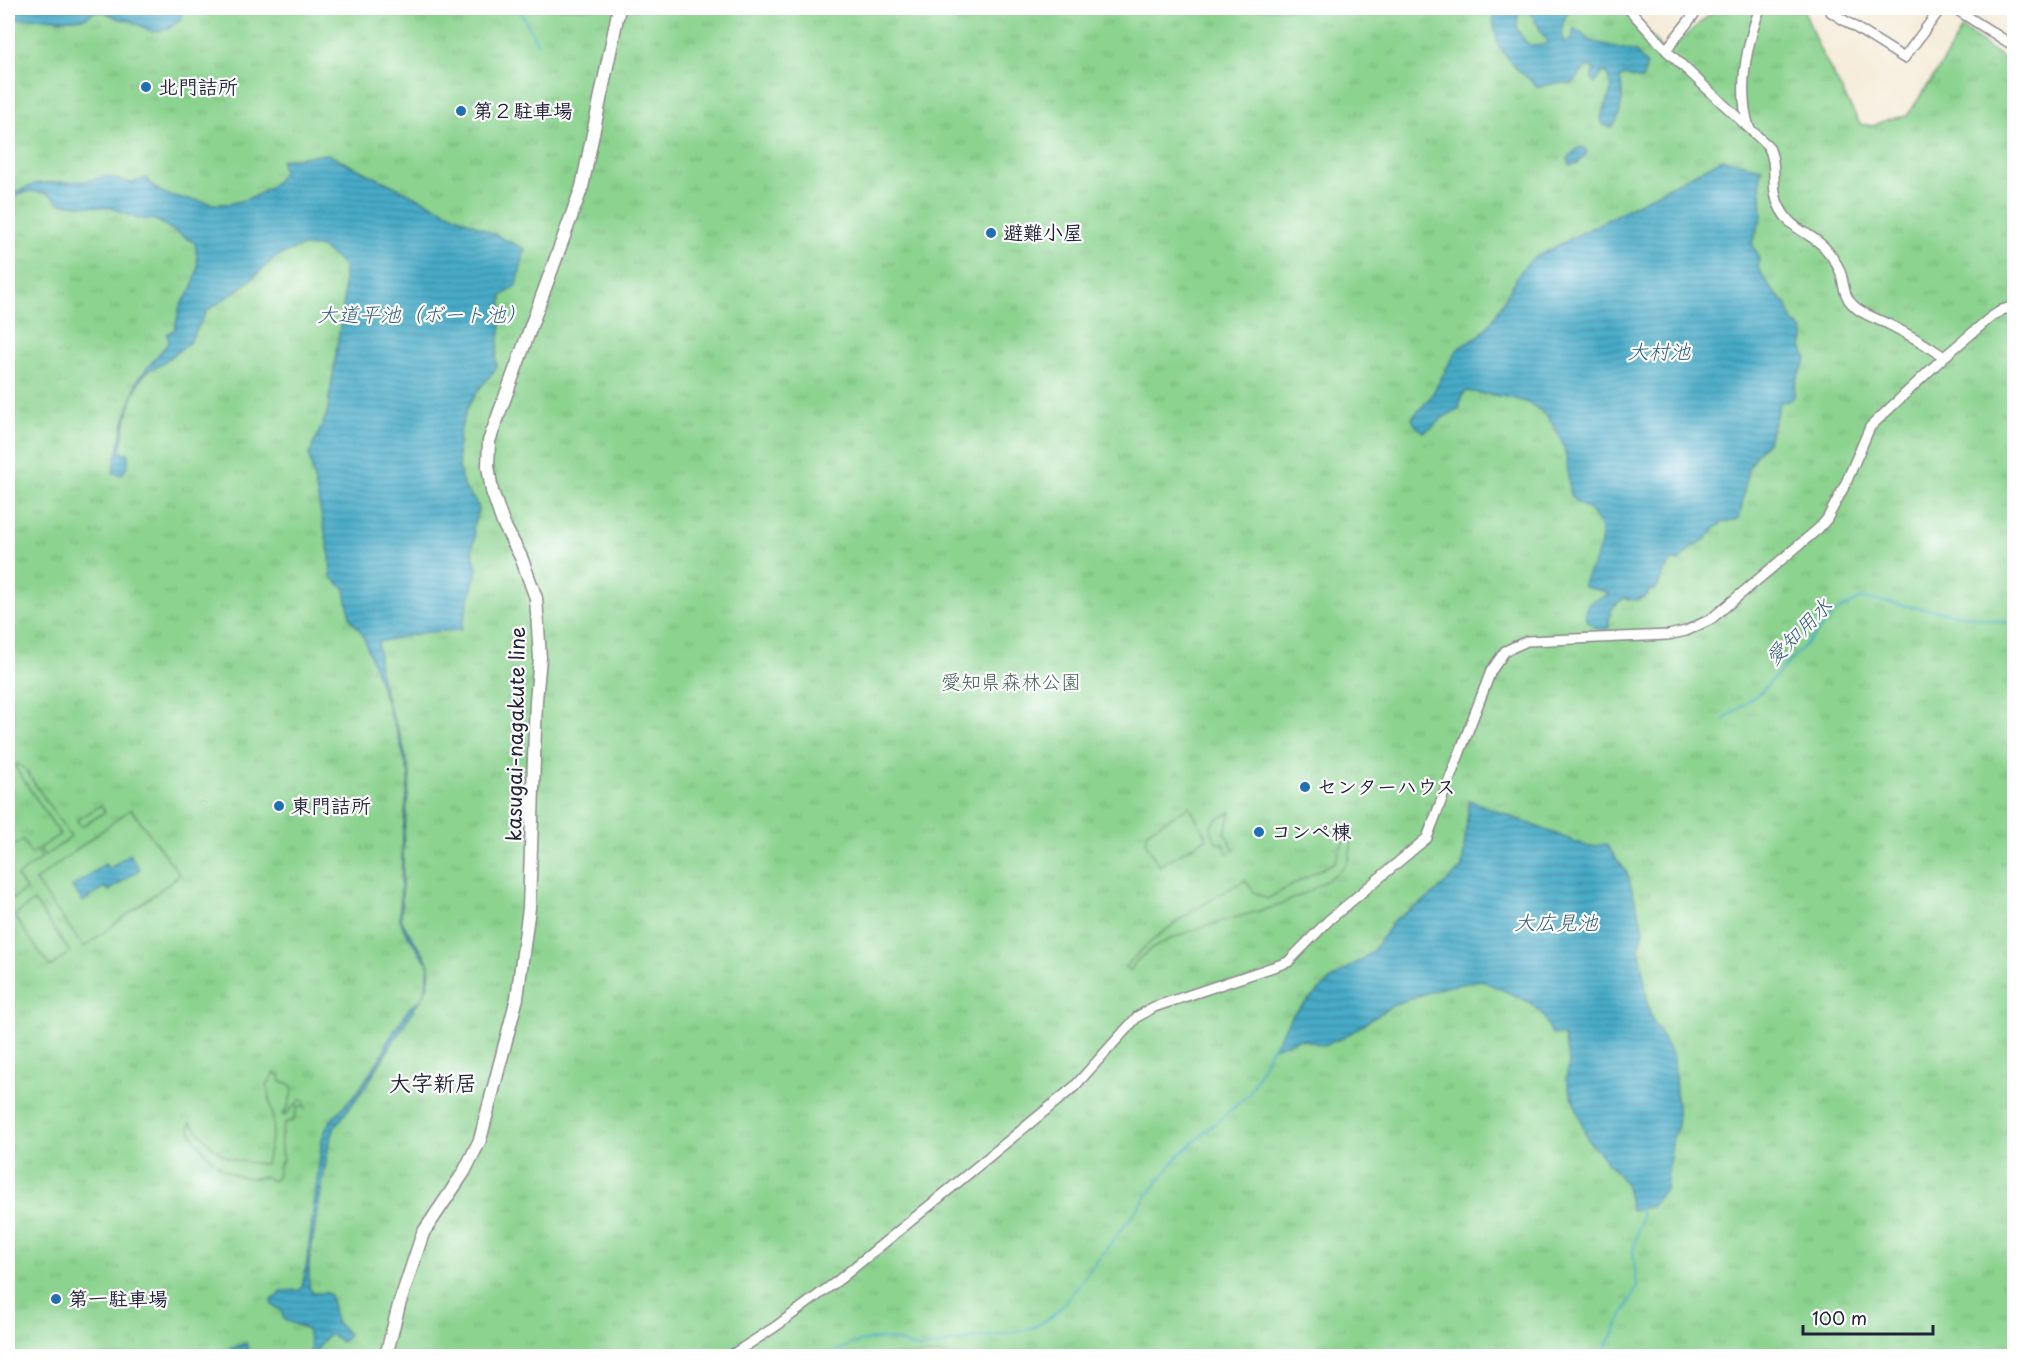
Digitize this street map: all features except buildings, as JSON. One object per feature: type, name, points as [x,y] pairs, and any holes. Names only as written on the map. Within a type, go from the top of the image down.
[{"type":"main road","name":"kasugai-nagakute line","points":[[386,1356],[401,1297],[423,1233],[464,1172],[480,1140],[516,998],[529,908],[536,700],[540,658],[536,598],[525,566],[502,523],[492,491],[488,466],[489,441],[582,188],[619,8]]},
{"type":"street","points":[[1628,8],[1666,50],[1768,146],[1772,153],[1775,170],[1776,199],[1786,218],[1830,254],[1839,268],[1845,292],[1851,303],[1861,311],[1922,341],[1944,357]]},
{"type":"street","points":[[1666,50],[1699,8]]},
{"type":"street","points":[[1750,130],[1743,102],[1751,33],[1760,8]]},
{"type":"street","points":[[1832,8],[1831,12],[1905,58],[1941,8]]},
{"type":"street","points":[[1954,8],[2014,46]]},
{"type":"street","points":[[730,1356],[775,1327],[840,1279],[1074,1087],[1137,1017],[1154,1006],[1288,962],[1329,920],[1426,837],[1491,671],[1505,651],[1527,641],[1668,635],[1686,631],[1711,619],[1827,519],[1845,485],[1870,427],[1944,357],[1995,313],[2014,306]]},
{"type":"green space","name":"愛知県森林公園","points":[[8,8],[1625,8],[1666,53],[1717,8],[1803,8],[1819,48],[1860,124],[1873,126],[1889,119],[1907,116],[1939,69],[1962,28],[2014,66],[2014,1356],[8,1356]]},
{"type":"green space","points":[[17,764],[24,768],[71,837],[45,856],[40,848],[60,834],[15,767]]},
{"type":"green space","points":[[101,805],[105,812],[81,827],[77,820]]},
{"type":"green space","points":[[1189,806],[1207,838],[1159,866],[1146,843],[1148,831]]},
{"type":"green space","points":[[131,809],[180,875],[84,947],[35,881]]},
{"type":"green space","points":[[1231,812],[1225,833],[1234,850],[1228,854],[1222,842],[1218,844],[1211,827],[1215,821]]},
{"type":"green space","points":[[1349,828],[1352,829],[1352,837],[1348,861],[1339,871],[1320,884],[1300,896],[1270,908],[1192,930],[1154,948],[1139,959],[1130,971],[1125,967],[1167,929],[1197,908],[1245,880],[1254,892],[1267,899],[1335,862]]},
{"type":"green space","points":[[23,840],[31,854],[37,850],[42,858],[17,876],[26,889],[8,902],[8,849]]},
{"type":"green space","points":[[34,901],[70,952],[50,967],[14,916]]},
{"type":"green space","points":[[274,1073],[280,1076],[281,1082],[288,1083],[293,1089],[288,1107],[282,1115],[284,1116],[301,1099],[304,1100],[305,1109],[298,1106],[293,1121],[286,1122],[284,1126],[281,1141],[283,1160],[279,1165],[277,1178],[272,1181],[265,1176],[245,1178],[235,1175],[211,1159],[190,1131],[189,1126],[191,1123],[216,1150],[231,1159],[266,1164],[274,1125],[267,1086]]},
{"type":"water","points":[[8,8],[183,8],[180,20],[168,29],[153,32],[129,20],[119,19],[105,12],[94,12],[85,18],[60,20],[17,19],[8,13]]},
{"type":"water","points":[[1491,8],[1523,8],[1570,8],[1563,25],[1564,43],[1572,39],[1574,28],[1591,41],[1636,52],[1647,65],[1642,80],[1623,75],[1620,79],[1621,106],[1617,119],[1610,128],[1603,125],[1601,118],[1612,88],[1606,72],[1602,73],[1595,84],[1592,78],[1594,69],[1586,67],[1573,83],[1556,83],[1538,87],[1517,69],[1498,46]],"holes":[[[1523,8],[1528,11],[1548,41],[1545,45],[1528,44],[1517,29],[1518,12]]]},
{"type":"water","points":[[1581,147],[1587,153],[1578,163],[1570,165],[1568,159]]},
{"type":"water","name":"大道平池（ボート池）","points":[[327,154],[525,249],[517,285],[502,296],[497,366],[471,402],[462,423],[458,459],[462,481],[479,509],[473,527],[475,537],[472,549],[477,569],[461,630],[426,632],[378,642],[380,675],[388,705],[401,738],[410,775],[404,832],[401,919],[428,963],[404,930],[400,918],[403,832],[409,775],[399,738],[363,635],[350,618],[345,589],[331,577],[330,556],[309,455],[327,414],[344,300],[344,265],[321,247],[299,247],[276,257],[245,285],[207,311],[189,343],[149,371],[136,390],[121,443],[120,452],[128,453],[128,465],[122,475],[113,473],[123,426],[138,379],[169,342],[167,334],[175,329],[180,306],[192,289],[198,267],[195,243],[154,219],[137,219],[112,208],[60,203],[49,194],[31,191],[8,198],[8,195],[38,183],[86,181],[106,176],[132,183],[146,178],[156,189],[180,198],[212,204],[237,202],[263,192],[277,180],[283,173],[281,160]]},
{"type":"water","name":"大村池","points":[[1722,159],[1762,168],[1760,175],[1762,217],[1752,243],[1759,259],[1758,268],[1772,290],[1786,304],[1793,322],[1804,332],[1802,346],[1807,359],[1796,381],[1794,397],[1789,401],[1780,402],[1768,441],[1757,453],[1748,469],[1740,516],[1736,520],[1722,523],[1706,539],[1692,547],[1678,562],[1674,560],[1664,571],[1655,590],[1650,590],[1639,599],[1625,598],[1617,604],[1610,614],[1609,628],[1598,629],[1586,618],[1586,608],[1591,602],[1608,595],[1607,592],[1584,587],[1584,582],[1597,556],[1602,537],[1601,528],[1590,511],[1572,497],[1564,449],[1549,419],[1537,408],[1523,401],[1467,391],[1462,396],[1459,409],[1442,418],[1436,425],[1424,432],[1416,426],[1412,418],[1430,398],[1457,350],[1475,339],[1484,330],[1493,319],[1519,274],[1532,259]]},
{"type":"water","name":"大広見池","points":[[1469,800],[1589,847],[1606,844],[1627,873],[1644,931],[1639,948],[1650,1015],[1674,1059],[1678,1127],[1673,1135],[1666,1188],[1651,1207],[1631,1210],[1626,1184],[1588,1140],[1566,1079],[1569,1063],[1564,1036],[1552,1034],[1542,1013],[1529,1002],[1481,980],[1441,988],[1393,1005],[1343,1038],[1323,1045],[1300,1039],[1273,1048],[1292,1015],[1332,979],[1372,952],[1394,920],[1429,898],[1462,868]]},
{"type":"water","points":[[129,854],[140,869],[109,891],[105,887],[83,902],[72,887],[105,864],[109,869]]},
{"type":"water","points":[[421,1000],[366,1086],[335,1127],[329,1144],[309,1262],[309,1287],[313,1293],[330,1295],[336,1322],[348,1334],[347,1338],[341,1342],[327,1335],[311,1356],[309,1355],[311,1347],[307,1329],[284,1320],[281,1310],[272,1305],[271,1300],[279,1296],[281,1291],[300,1290],[302,1287],[324,1132],[365,1080],[410,1007]]},
{"type":"water","points":[[246,1343],[252,1356],[218,1356],[219,1353]]},
{"type":"waterway","points":[[519,8],[537,43]]},
{"type":"waterway","name":"愛知用水","points":[[1723,720],[1762,691],[1835,613],[1861,598],[2014,624]]},
{"type":"waterway","points":[[828,1356],[843,1348],[868,1340],[893,1340],[920,1348],[1015,1333],[1037,1326],[1048,1319],[1059,1310],[1178,1156],[1249,1094],[1270,1051],[1275,1046]]},
{"type":"waterway","points":[[1602,1356],[1637,1287],[1633,1251],[1641,1219],[1641,1207]]},
{"type":"place","name":"北門詰所","points":[[146,87]]},
{"type":"place","name":"第２駐車場","points":[[461,111]]},
{"type":"place","name":"避難小屋","points":[[991,233]]},
{"type":"place","name":"センターハウス","points":[[1305,787]]},
{"type":"place","name":"東門詰所","points":[[279,806]]},
{"type":"place","name":"コンペ棟","points":[[1259,832]]},
{"type":"place","name":"第一駐車場","points":[[56,1299]]},
{"type":"district","name":"大字新居","points":[[433,1083]]}]
